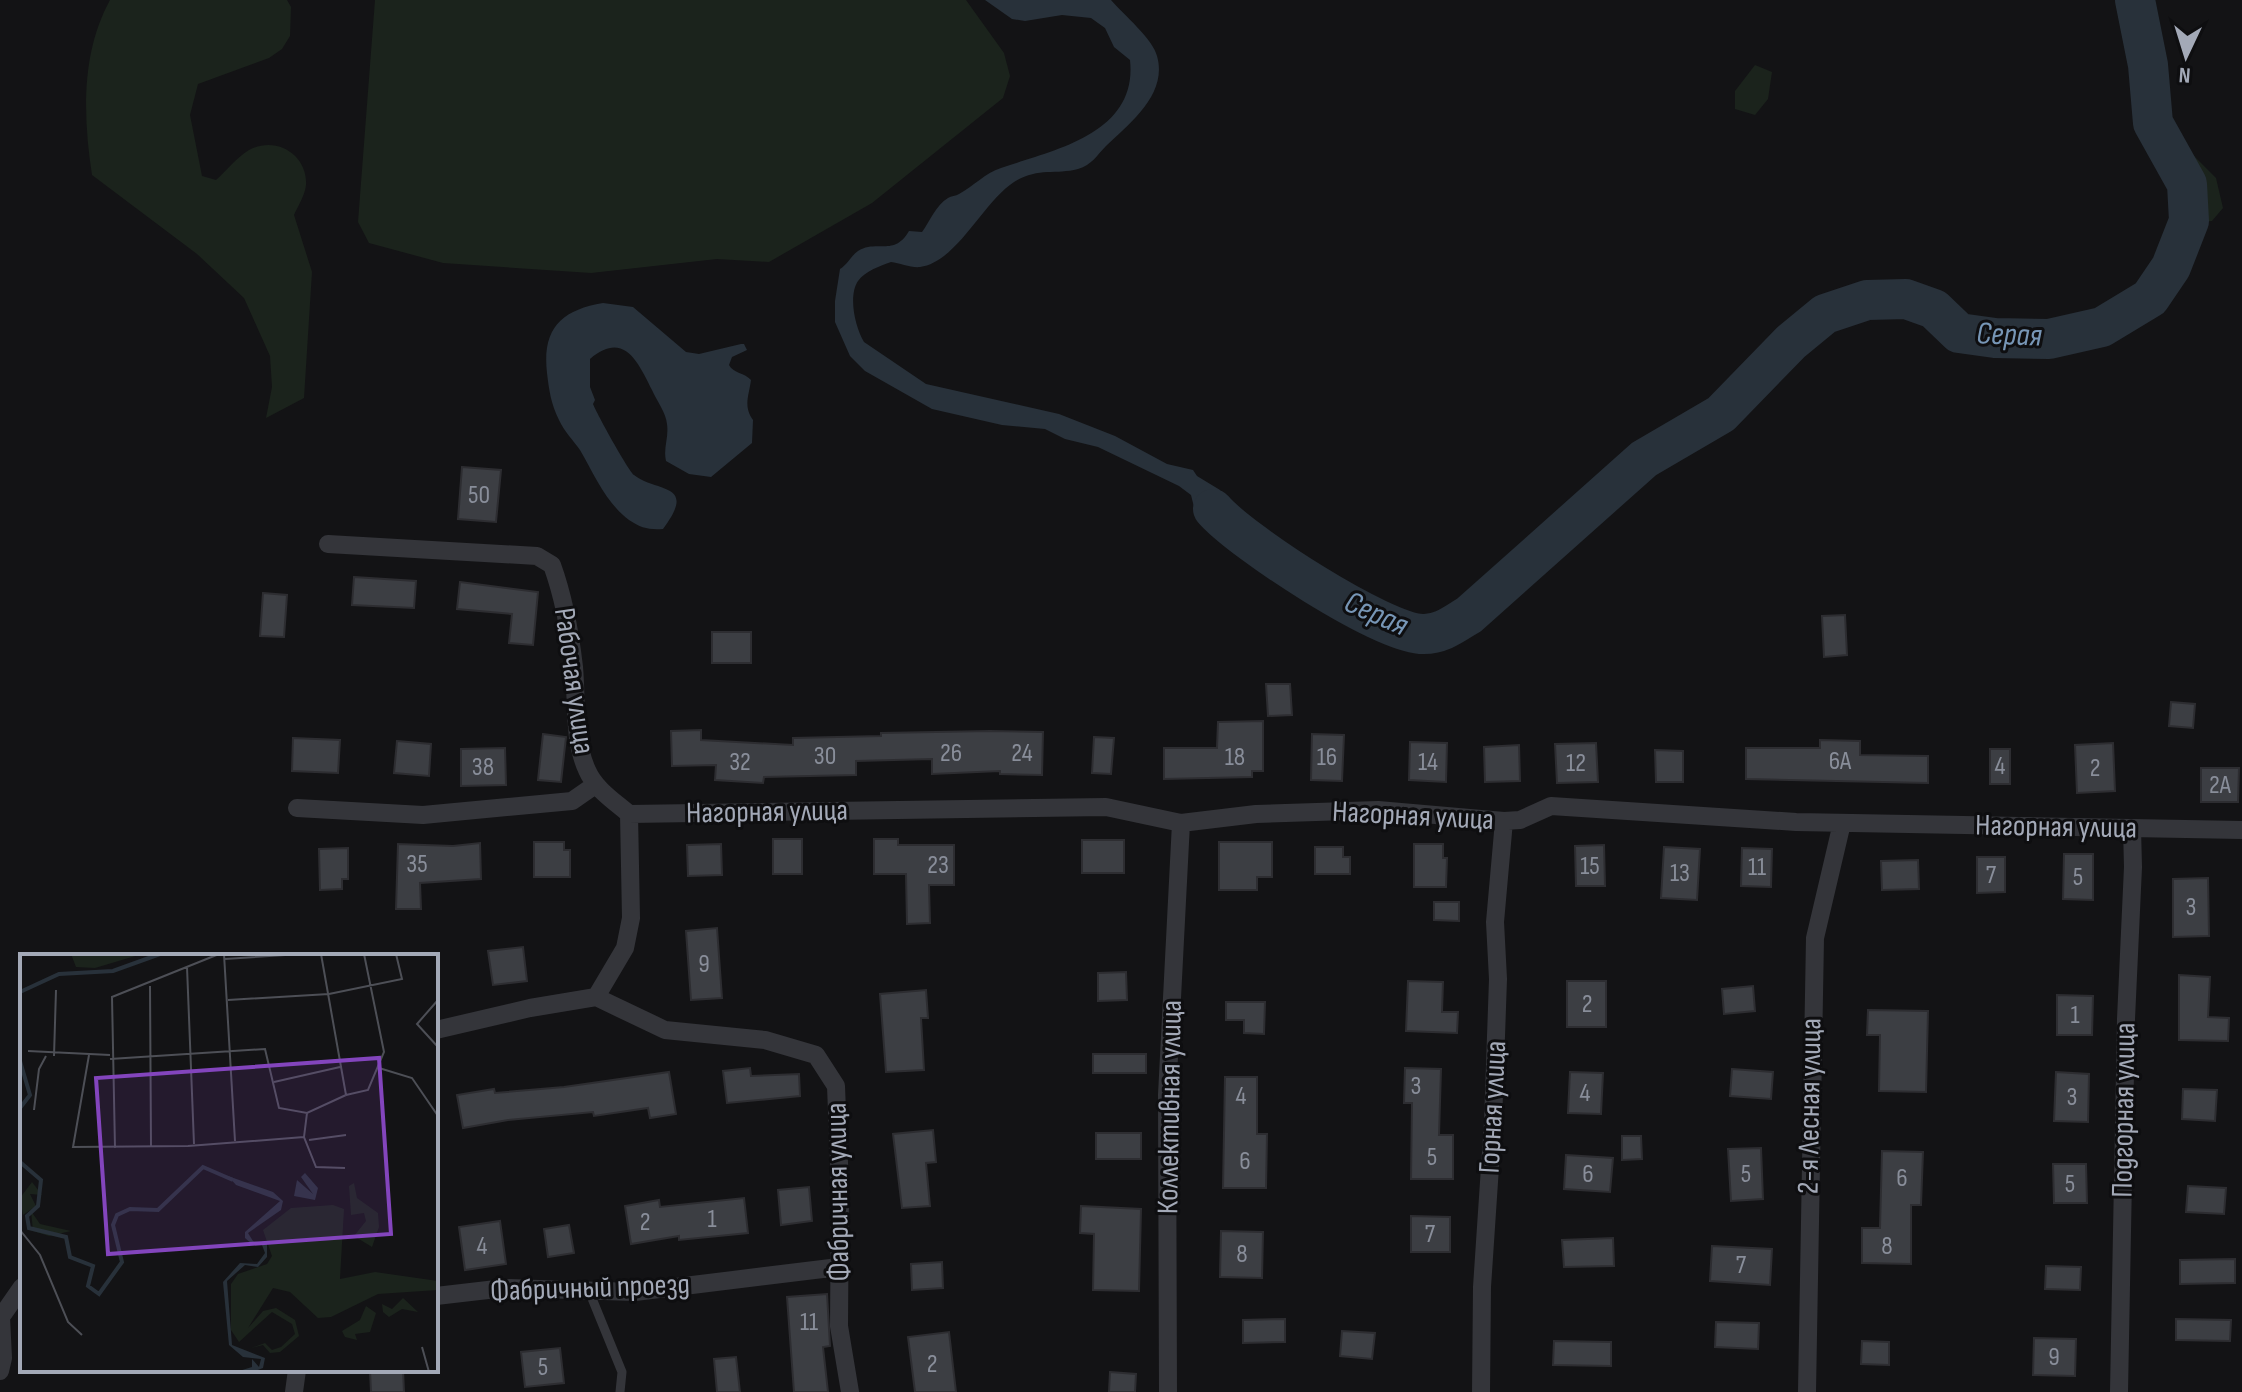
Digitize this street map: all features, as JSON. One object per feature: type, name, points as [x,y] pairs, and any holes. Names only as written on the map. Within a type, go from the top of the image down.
[{"type":"street","name":"Рабочая улица","points":[[328,544],[537,556],[552,565],[564,599],[574,665],[579,743],[586,769],[595,785],[629,814]]},
{"type":"street","points":[[297,808],[423,815],[572,801],[595,785]]},
{"type":"street","name":"Нагорная улица","points":[[629,814],[1106,807],[1181,823],[1256,814],[1378,810],[1504,821],[1520,820],[1551,806],[1796,822],[2242,830]]},
{"type":"street","points":[[438,1030],[530,1008],[596,997],[625,948],[631,918],[629,814]]},
{"type":"street","name":"Горная улица","points":[[1481,1392],[1482,1287],[1493,1122],[1498,979],[1495,922],[1504,821]]},
{"type":"street","name":"Коллективная улица","points":[[1168,1392],[1167,1095],[1181,823]]},
{"type":"street","name":"2-я Лесная улица","points":[[1807,1392],[1815,938],[1842,823]]},
{"type":"street","name":"Подгорная улица","points":[[2119,1392],[2132,828]]},
{"type":"street","name":"Фабричная улица","points":[[596,997],[665,1030],[765,1040],[816,1055],[836,1086],[840,1188],[839,1326],[850,1392]]},
{"type":"street","name":"Фабричный проезд","points":[[438,1296],[505,1288],[635,1292],[839,1267]]},
{"type":"street","points":[[0,1371],[3,1358],[1,1316],[20,1290]]},
{"type":"street","points":[[294,1392],[297,1372]]},
{"type":"lane","points":[[589,1291],[622,1372],[620,1392]]},
{"type":"shaded area","points":[[110,0],[287,0],[291,7],[290,36],[282,49],[269,58],[198,84],[190,115],[202,176],[216,180],[249,150],[270,145],[296,157],[305,174],[303,197],[294,215],[312,272],[304,398],[266,418],[272,387],[270,356],[244,298],[197,254],[92,175],[86,108],[89,63]]},
{"type":"shaded area","points":[[375,0],[966,0],[1004,53],[1010,76],[1003,98],[872,203],[769,262],[717,259],[591,273],[443,263],[369,243],[358,222]]},
{"type":"shaded area","points":[[985,0],[1111,0],[1154,49],[1159,70],[1157,83],[1145,107],[1087,165],[1070,171],[1031,174],[1014,182],[991,203],[958,243],[933,263],[917,267],[891,262],[865,274],[858,281],[853,295],[861,336],[864,342],[926,384],[1059,414],[1115,436],[1167,464],[1193,470],[1197,476],[1220,490],[1226,505],[1236,515],[1260,532],[1251,549],[1195,511],[1191,495],[1179,486],[1098,447],[1065,439],[1045,429],[1002,425],[932,409],[865,371],[850,356],[835,322],[835,301],[840,269],[856,253],[872,246],[891,246],[909,231],[922,232],[944,201],[990,173],[1088,135],[1107,122],[1121,106],[1129,85],[1130,60],[1114,47],[1105,28],[1091,18],[1062,15],[1025,21],[1012,19]]},
{"type":"shaded area","points":[[1755,65],[1772,72],[1768,99],[1755,115],[1735,109],[1735,91]]},
{"type":"shaded area","points":[[2179,141],[2216,178],[2223,208],[2212,221],[2200,222],[2183,201],[2179,186],[2159,166],[2156,152],[2166,143]]},
{"type":"shaded area","points":[[603,303],[633,307],[686,352],[699,354],[741,344],[747,350],[732,357],[729,365],[751,380],[747,405],[753,420],[752,443],[711,477],[689,474],[666,461],[665,416],[641,369],[628,353],[612,348],[590,359],[593,404],[626,463],[634,475],[675,496],[673,514],[663,529],[637,525],[621,513],[601,488],[561,424],[552,403],[546,358],[551,333],[557,324],[576,311]]},
{"type":"building","points":[[462,467],[501,470],[496,522],[458,519]]},
{"type":"building","points":[[354,577],[416,581],[414,608],[352,605]]},
{"type":"building","points":[[460,582],[538,592],[533,645],[509,643],[512,614],[457,609]]},
{"type":"building","points":[[263,593],[287,595],[284,637],[260,636]]},
{"type":"building","points":[[1845,615],[1847,655],[1824,657],[1822,616]]},
{"type":"building","points":[[712,632],[751,632],[751,663],[712,663]]},
{"type":"building","points":[[1266,684],[1290,684],[1292,715],[1268,716]]},
{"type":"building","points":[[2171,702],[2195,704],[2193,728],[2169,726]]},
{"type":"building","points":[[1263,721],[1263,771],[1252,771],[1252,777],[1164,779],[1164,748],[1217,748],[1218,722]]},
{"type":"building","points":[[701,730],[701,740],[793,745],[793,738],[881,736],[881,733],[1043,732],[1042,775],[1000,774],[1000,771],[932,774],[932,759],[856,761],[856,775],[764,777],[763,783],[715,780],[716,765],[672,766],[671,731]]},
{"type":"building","points":[[543,734],[566,737],[561,782],[538,780]]},
{"type":"building","points":[[1312,734],[1344,735],[1342,781],[1311,780]]},
{"type":"building","points":[[1094,737],[1114,738],[1111,774],[1092,773]]},
{"type":"building","points":[[293,738],[340,740],[338,773],[292,771]]},
{"type":"building","points":[[1820,740],[1860,741],[1860,755],[1928,756],[1928,783],[1746,779],[1746,748],[1820,748]]},
{"type":"building","points":[[397,741],[431,744],[429,776],[394,773]]},
{"type":"building","points":[[1410,742],[1447,743],[1446,782],[1409,780]]},
{"type":"building","points":[[1596,743],[1598,782],[1557,783],[1555,744]]},
{"type":"building","points":[[2113,743],[2115,791],[2077,793],[2075,745]]},
{"type":"building","points":[[1519,745],[1520,781],[1485,782],[1484,747]]},
{"type":"building","points":[[505,748],[506,785],[461,786],[461,749]]},
{"type":"building","points":[[1990,749],[2010,749],[2010,784],[1990,784]]},
{"type":"building","points":[[1655,750],[1683,751],[1683,782],[1656,782]]},
{"type":"building","points":[[2201,768],[2239,768],[2238,802],[2201,802]]},
{"type":"building","points":[[773,839],[802,839],[802,874],[773,874]]},
{"type":"building","points":[[874,839],[898,839],[898,845],[954,845],[954,885],[929,885],[930,923],[907,924],[906,874],[874,874]]},
{"type":"building","points":[[1082,840],[1124,840],[1124,873],[1082,873]]},
{"type":"building","points":[[534,842],[564,842],[564,850],[570,850],[570,877],[534,877]]},
{"type":"building","points":[[1219,842],[1272,842],[1272,877],[1257,877],[1257,890],[1219,890]]},
{"type":"building","points":[[480,843],[481,879],[420,883],[421,909],[396,909],[398,844],[453,846]]},
{"type":"building","points":[[721,844],[722,875],[688,876],[687,845]]},
{"type":"building","points":[[1414,844],[1443,844],[1443,858],[1447,858],[1446,887],[1414,887]]},
{"type":"building","points":[[1604,845],[1605,886],[1576,886],[1575,846]]},
{"type":"building","points":[[1315,847],[1343,847],[1343,857],[1350,857],[1350,874],[1315,874]]},
{"type":"building","points":[[1664,847],[1700,849],[1697,900],[1661,898]]},
{"type":"building","points":[[348,848],[348,879],[342,879],[342,889],[320,890],[319,849]]},
{"type":"building","points":[[1742,848],[1772,849],[1771,887],[1741,886]]},
{"type":"building","points":[[2064,854],[2093,854],[2093,900],[2063,899]]},
{"type":"building","points":[[1977,857],[2005,857],[2005,892],[1977,893]]},
{"type":"building","points":[[1918,860],[1919,889],[1882,890],[1881,861]]},
{"type":"building","points":[[2208,878],[2209,936],[2173,937],[2173,879]]},
{"type":"building","points":[[1434,902],[1459,902],[1459,921],[1434,920]]},
{"type":"building","points":[[717,928],[722,998],[691,1000],[686,931]]},
{"type":"building","points":[[523,947],[527,981],[493,985],[488,951]]},
{"type":"building","points":[[1126,972],[1127,1000],[1098,1001],[1098,973]]},
{"type":"building","points":[[2179,975],[2210,977],[2208,1017],[2229,1018],[2228,1041],[2179,1040]]},
{"type":"building","points":[[1408,981],[1443,982],[1442,1012],[1458,1012],[1457,1033],[1406,1031]]},
{"type":"building","points":[[1567,981],[1606,981],[1606,1027],[1567,1027]]},
{"type":"building","points":[[1753,986],[1755,1011],[1724,1014],[1722,989]]},
{"type":"building","points":[[926,990],[928,1018],[921,1018],[924,1070],[886,1072],[880,994]]},
{"type":"building","points":[[2057,995],[2093,996],[2092,1035],[2057,1035]]},
{"type":"building","points":[[1226,1002],[1265,1002],[1264,1034],[1244,1033],[1244,1020],[1226,1020]]},
{"type":"building","points":[[1868,1010],[1928,1011],[1926,1092],[1879,1091],[1880,1035],[1867,1035]]},
{"type":"building","points":[[1093,1054],[1146,1054],[1146,1073],[1093,1073]]},
{"type":"building","points":[[750,1068],[751,1076],[799,1074],[800,1096],[727,1103],[723,1071]]},
{"type":"building","points":[[1405,1068],[1441,1069],[1439,1135],[1453,1135],[1453,1179],[1411,1179],[1412,1103],[1404,1103]]},
{"type":"building","points":[[1732,1069],[1773,1072],[1771,1099],[1730,1096]]},
{"type":"building","points":[[669,1072],[676,1114],[650,1118],[648,1108],[594,1116],[593,1112],[508,1120],[463,1128],[457,1095],[494,1089],[495,1093],[564,1087]]},
{"type":"building","points":[[1570,1072],[1603,1073],[1601,1114],[1568,1113]]},
{"type":"building","points":[[2056,1072],[2089,1074],[2088,1122],[2054,1121]]},
{"type":"building","points":[[1225,1077],[1257,1077],[1257,1134],[1267,1134],[1266,1188],[1223,1188]]},
{"type":"building","points":[[2183,1089],[2217,1090],[2215,1121],[2182,1119]]},
{"type":"building","points":[[933,1130],[936,1162],[926,1163],[930,1206],[902,1208],[893,1134]]},
{"type":"building","points":[[1096,1133],[1141,1133],[1141,1159],[1096,1159]]},
{"type":"building","points":[[1622,1136],[1641,1136],[1642,1159],[1622,1160]]},
{"type":"building","points":[[1761,1148],[1763,1199],[1731,1201],[1728,1149]]},
{"type":"building","points":[[1882,1151],[1923,1152],[1921,1205],[1911,1205],[1911,1264],[1862,1263],[1862,1228],[1880,1228]]},
{"type":"building","points":[[1566,1155],[1613,1158],[1610,1192],[1564,1189]]},
{"type":"building","points":[[2053,1164],[2086,1164],[2087,1203],[2054,1203]]},
{"type":"building","points":[[2188,1186],[2226,1188],[2224,1214],[2186,1212]]},
{"type":"building","points":[[809,1187],[812,1221],[781,1225],[778,1190]]},
{"type":"building","points":[[744,1198],[748,1233],[679,1240],[679,1236],[631,1244],[625,1206],[659,1200],[660,1207]]},
{"type":"building","points":[[1081,1206],[1141,1209],[1139,1291],[1093,1290],[1094,1234],[1080,1233]]},
{"type":"building","points":[[1411,1216],[1450,1217],[1450,1252],[1411,1252]]},
{"type":"building","points":[[500,1221],[506,1264],[465,1270],[459,1227]]},
{"type":"building","points":[[569,1225],[574,1253],[548,1257],[544,1229]]},
{"type":"building","points":[[1221,1231],[1263,1232],[1262,1278],[1220,1277]]},
{"type":"building","points":[[1613,1238],[1614,1266],[1564,1267],[1562,1240]]},
{"type":"building","points":[[1712,1246],[1772,1249],[1770,1285],[1710,1281]]},
{"type":"building","points":[[2235,1259],[2235,1283],[2180,1284],[2180,1260]]},
{"type":"building","points":[[942,1262],[943,1288],[912,1290],[911,1264]]},
{"type":"building","points":[[2046,1266],[2081,1267],[2080,1290],[2045,1289]]},
{"type":"building","points":[[827,1294],[830,1346],[823,1347],[828,1392],[794,1392],[787,1297]]},
{"type":"building","points":[[1285,1319],[1285,1342],[1243,1343],[1243,1320]]},
{"type":"building","points":[[2176,1319],[2231,1320],[2230,1341],[2176,1340]]},
{"type":"building","points":[[1716,1322],[1759,1323],[1758,1349],[1715,1347]]},
{"type":"building","points":[[1342,1331],[1375,1333],[1372,1359],[1340,1356]]},
{"type":"building","points":[[949,1332],[956,1392],[915,1392],[908,1337]]},
{"type":"building","points":[[2034,1338],[2076,1339],[2075,1376],[2033,1375]]},
{"type":"building","points":[[1554,1341],[1611,1342],[1611,1366],[1553,1365]]},
{"type":"building","points":[[1862,1341],[1889,1342],[1889,1365],[1861,1364]]},
{"type":"building","points":[[560,1348],[564,1383],[525,1387],[521,1352]]},
{"type":"building","points":[[736,1357],[740,1392],[717,1392],[714,1359]]},
{"type":"building","points":[[370,1372],[403,1372],[404,1392],[371,1392]]},
{"type":"building","points":[[1110,1372],[1136,1374],[1135,1392],[1109,1392]]},
{"type":"waterway","name":"Серая","points":[[1213,509],[1252,542],[1314,584],[1378,619],[1405,630],[1430,634],[1448,628],[1469,615],[1644,459],[1721,414],[1791,342],[1825,314],[1867,300],[1906,299],[1934,309],[1959,333],[1995,338],[2049,339],[2102,327],[2150,298],[2171,267],[2189,221],[2187,184],[2153,123],[2148,65],[2135,0]]}]
